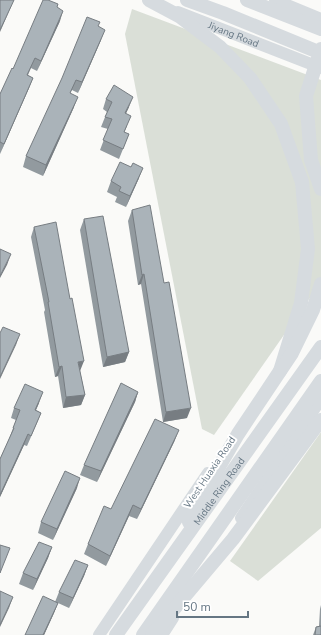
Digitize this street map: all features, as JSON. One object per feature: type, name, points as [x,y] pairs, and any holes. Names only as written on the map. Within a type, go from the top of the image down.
[{"type":"highway","points":[[148,0],[179,16],[220,47],[250,78],[281,124],[302,182],[308,249],[301,303],[280,371]]},
{"type":"highway","points":[[187,0],[321,53]]},
{"type":"highway","points":[[247,0],[321,29]]},
{"type":"highway","points":[[321,50],[306,96],[311,160],[321,189]]},
{"type":"highway","points":[[171,559],[204,491],[238,434],[292,353],[309,317],[321,284]]},
{"type":"highway","name":"Middle Ring Road","points":[[116,635],[321,347]]},
{"type":"highway","name":"Middle Ring Road","points":[[143,635],[321,381]]},
{"type":"highway","points":[[152,635],[233,539],[321,420]]},
{"type":"highway","points":[[310,434],[321,425]]},
{"type":"main road","name":"Jiyang Road","points":[[148,0],[321,68]]},
{"type":"main road","points":[[275,0],[321,18]]},
{"type":"main road","name":"West Huaxia Road","points":[[99,635],[151,560],[270,380],[321,309]]},
{"type":"main road","points":[[162,635],[321,399]]},
{"type":"shaded area","points":[[132,9],[321,80],[321,282],[214,435],[202,429],[125,34]]},
{"type":"shaded area","points":[[321,432],[321,528],[258,581],[230,561]]},
{"type":"building","points":[[0,0],[14,0],[0,30]]},
{"type":"building","points":[[43,0],[48,0],[58,4],[57,7],[63,11],[41,61],[35,58],[27,75],[33,78],[4,144],[0,142],[0,94],[12,68],[13,69]]},
{"type":"building","points":[[87,17],[100,22],[98,26],[105,30],[82,82],[76,80],[70,93],[78,97],[46,165],[26,156],[62,78]]},
{"type":"building","points":[[114,85],[133,97],[125,113],[131,116],[124,132],[129,134],[123,149],[103,140],[112,119],[105,117],[112,102],[106,99]]},
{"type":"building","points":[[120,162],[131,167],[133,163],[143,168],[130,196],[119,191],[121,187],[111,181]]},
{"type":"building","points":[[150,205],[164,283],[169,282],[191,408],[166,412],[144,274],[142,275],[132,210]]},
{"type":"building","points":[[103,216],[129,352],[107,357],[84,219]]},
{"type":"building","points":[[56,222],[70,299],[72,298],[84,361],[78,362],[85,395],[66,397],[62,366],[59,367],[49,302],[34,227]]},
{"type":"building","points":[[0,249],[11,254],[0,276]]},
{"type":"building","points":[[3,327],[20,334],[0,377],[0,333]]},
{"type":"building","points":[[121,383],[138,392],[101,471],[84,465]]},
{"type":"building","points":[[25,384],[43,392],[35,410],[41,413],[31,436],[28,434],[0,495],[0,459],[14,428],[20,410],[14,408]]},
{"type":"building","points":[[155,419],[179,430],[141,509],[133,505],[110,556],[88,544],[104,506],[111,509]]},
{"type":"building","points":[[65,471],[80,478],[57,529],[41,522]]},
{"type":"building","points":[[39,542],[52,547],[37,579],[23,573]]},
{"type":"building","points":[[0,545],[10,548],[0,573]]},
{"type":"building","points":[[75,560],[88,565],[73,598],[59,592]]},
{"type":"building","points":[[0,591],[13,597],[0,625]]},
{"type":"building","points":[[43,596],[58,603],[43,635],[25,635]]},
{"type":"building","points":[[321,626],[321,635],[315,635],[316,627]]}]
